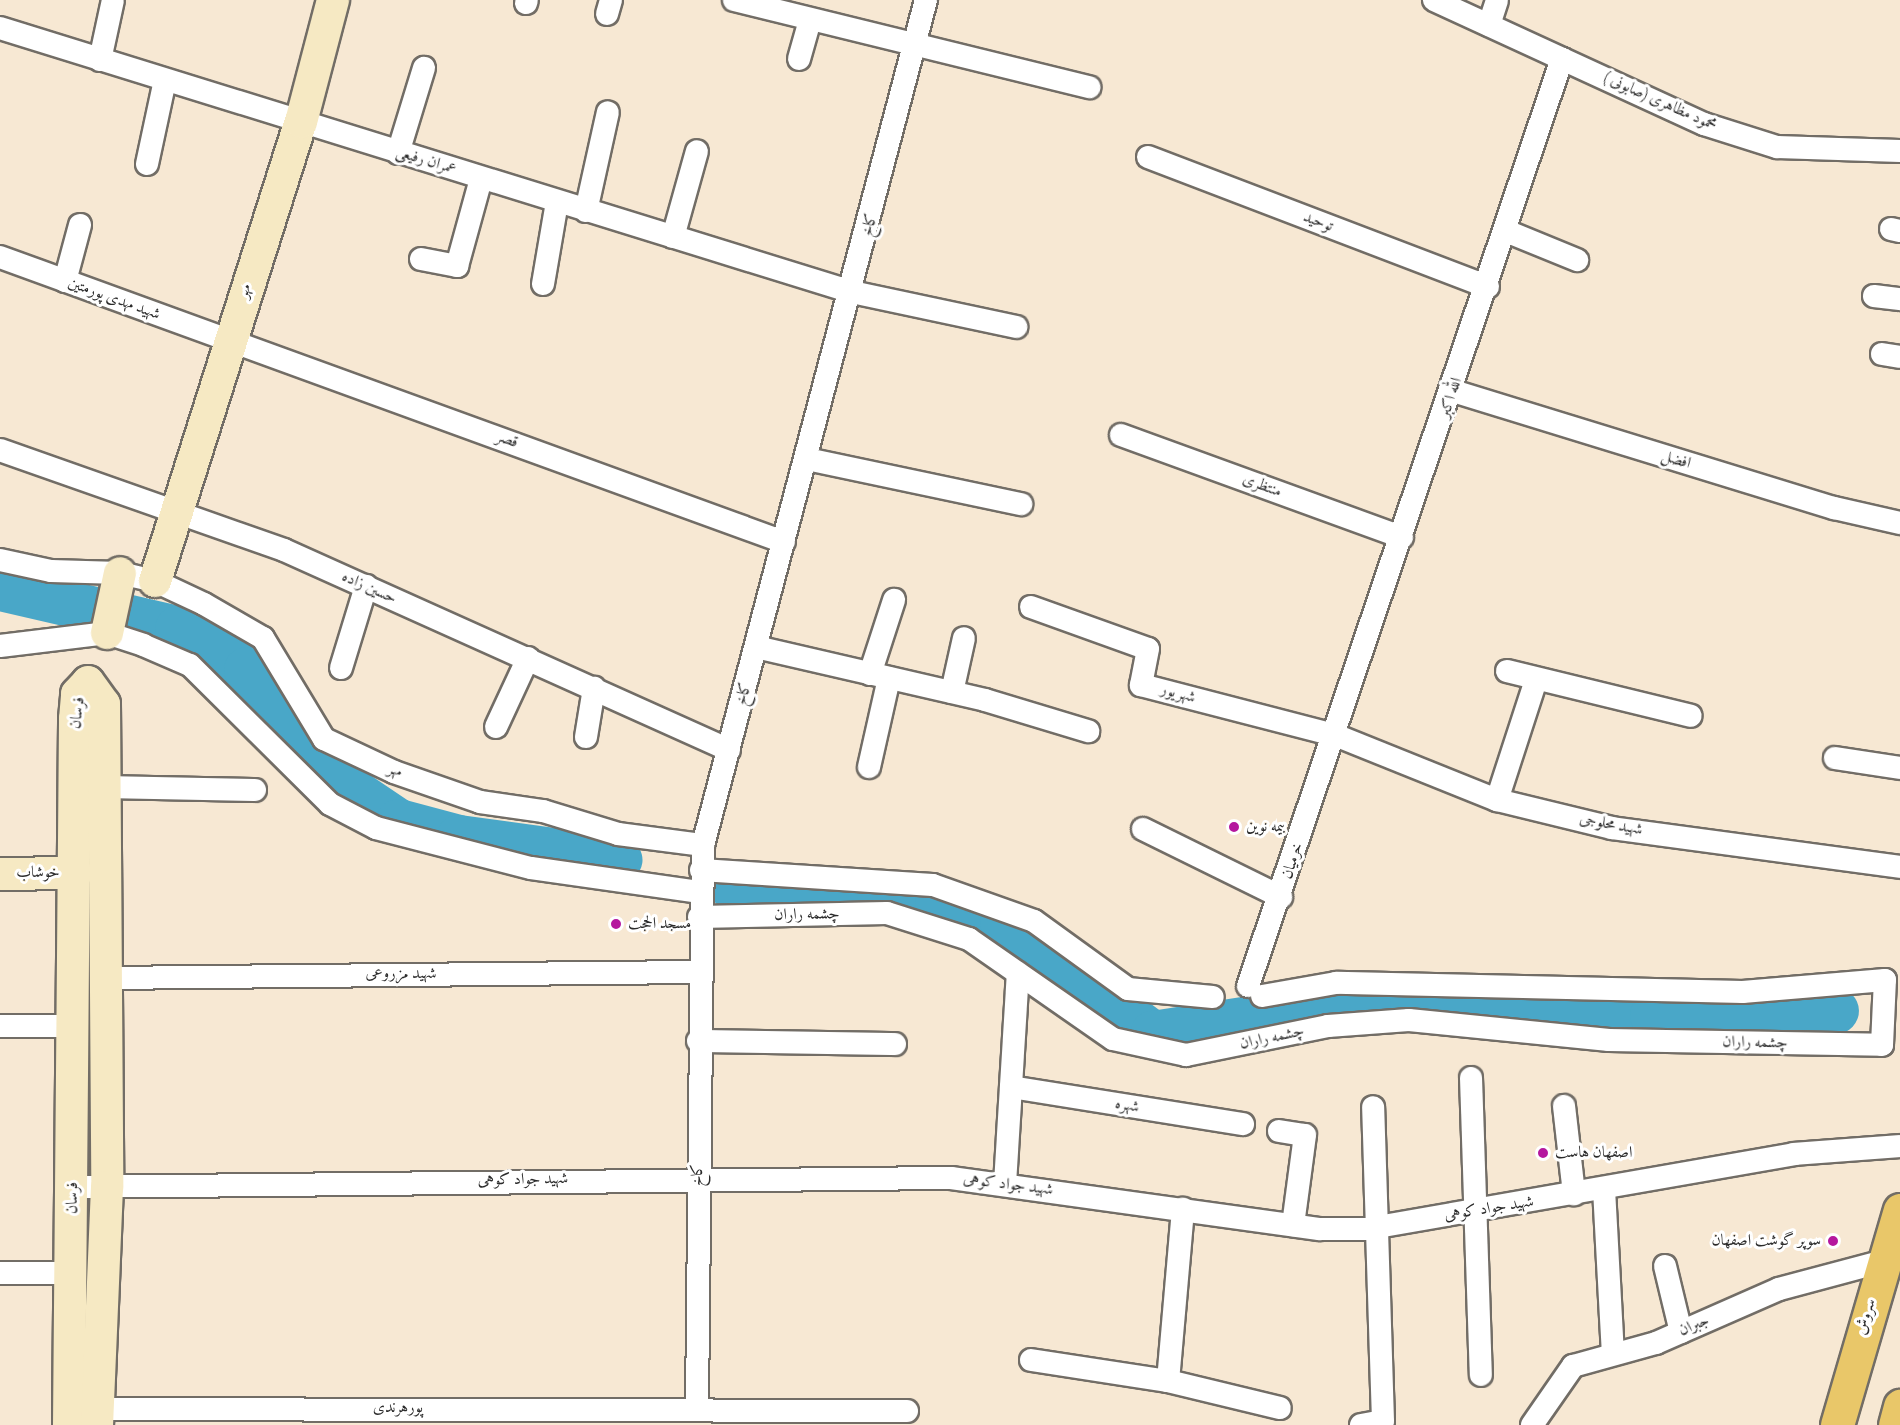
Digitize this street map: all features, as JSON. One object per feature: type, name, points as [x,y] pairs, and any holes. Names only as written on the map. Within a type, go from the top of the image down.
[{"type":"main road","name":"سروش","points":[[1837,1425],[1900,1210]]},
{"type":"main road","points":[[1895,1425],[1900,1406]]},
{"type":"street","points":[[100,60],[113,0]]},
{"type":"street","name":"مهر","points":[[155,581],[228,340],[301,122],[333,0]]},
{"type":"street","points":[[734,0],[1089,87]]},
{"type":"street","name":"کاخ","points":[[698,1406],[698,972],[703,845],[852,292],[926,0]]},
{"type":"street","name":"محمود مظاهری (صابونی )","points":[[1434,0],[1704,124],[1777,147],[1900,151]]},
{"type":"street","points":[[1489,25],[1497,0]]},
{"type":"street","points":[[799,59],[810,20]]},
{"type":"street","name":"عمران رفیعی","points":[[0,28],[481,179],[852,292],[1016,327]]},
{"type":"street","name":"الله اکبر","points":[[1335,735],[1454,391],[1562,59]]},
{"type":"street","points":[[398,153],[424,68]]},
{"type":"street","points":[[147,164],[165,80]]},
{"type":"street","points":[[586,211],[608,112]]},
{"type":"street","points":[[673,237],[698,151]]},
{"type":"street","name":"توحید","points":[[1148,157],[1488,287]]},
{"type":"street","points":[[421,259],[456,266],[481,179]]},
{"type":"street","points":[[543,284],[557,202]]},
{"type":"street","points":[[65,281],[80,225]]},
{"type":"street","points":[[1506,231],[1577,260]]},
{"type":"street","name":"شهید مهدی پورمتین","points":[[0,257],[228,340]]},
{"type":"street","points":[[1874,296],[1900,298]]},
{"type":"street","name":"قصر","points":[[228,340],[784,542]]},
{"type":"street","name":"افضل","points":[[1454,391],[1834,508],[1900,523]]},
{"type":"street","name":"منتظری","points":[[1121,435],[1402,537]]},
{"type":"street","name":"حسین زاده","points":[[0,450],[178,510],[366,586],[729,750]]},
{"type":"street","points":[[807,459],[1021,504]]},
{"type":"street","name":"مهر","points":[[0,560],[51,571],[120,573],[155,581],[263,638],[324,739],[480,802],[543,811],[618,834],[703,845]]},
{"type":"street","points":[[106,633],[120,573]]},
{"type":"street","points":[[341,668],[366,586]]},
{"type":"street","points":[[869,767],[880,676],[894,600]]},
{"type":"street","name":"شهریور","points":[[1031,607],[1148,649],[1142,685],[1335,735]]},
{"type":"street","points":[[0,646],[106,633],[190,664],[330,804],[376,828],[521,866],[700,881],[933,885],[1034,921],[1128,990],[1213,997]]},
{"type":"street","points":[[952,692],[964,638]]},
{"type":"street","points":[[756,647],[952,692],[1088,731]]},
{"type":"street","points":[[496,728],[528,658]]},
{"type":"street","points":[[1507,671],[1536,680],[1691,716]]},
{"type":"street","points":[[1497,800],[1536,680]]},
{"type":"street","name":"فرسان","points":[[69,1425],[76,1026],[75,719],[77,693],[88,682],[103,696],[107,1186],[98,1417]]},
{"type":"street","points":[[586,737],[594,688]]},
{"type":"street","name":"شهید محلوجی","points":[[1335,735],[1497,800],[1612,828],[1900,867]]},
{"type":"street","name":"خرمیان","points":[[1335,735],[1281,897],[1255,991],[1336,983],[1743,992],[1886,980],[1882,1045]]},
{"type":"street","points":[[1835,758],[1900,768]]},
{"type":"street","points":[[103,787],[255,790]]},
{"type":"street","points":[[1143,829],[1281,897]]},
{"type":"street","name":"خوشاب","points":[[0,874],[76,873]]},
{"type":"street","name":"چشمه راران","points":[[699,917],[887,913],[969,939],[1113,1039],[1186,1055],[1328,1026],[1409,1020],[1609,1040],[1882,1045]]},
{"type":"street","name":"شهید مزروعی","points":[[104,978],[698,972]]},
{"type":"street","points":[[1005,1184],[1018,973]]},
{"type":"street","points":[[0,1026],[76,1026]]},
{"type":"street","points":[[699,1041],[895,1044]]},
{"type":"street","points":[[1471,1078],[1481,1375]]},
{"type":"street","name":"شهره","points":[[1011,1087],[1243,1124]]},
{"type":"street","points":[[1564,1106],[1574,1194]]},
{"type":"street","points":[[1362,1425],[1383,1421],[1375,1227],[1373,1107]]},
{"type":"street","points":[[1278,1131],[1305,1135],[1293,1226]]},
{"type":"street","name":"شهید جواد کوهی","points":[[73,1187],[951,1178],[1293,1226],[1375,1227],[1604,1189],[1794,1154],[1900,1146]]},
{"type":"street","points":[[1604,1189],[1613,1353]]},
{"type":"street","points":[[1168,1381],[1183,1209]]},
{"type":"street","name":"جبران","points":[[1532,1425],[1572,1366],[1681,1332],[1779,1290],[1884,1262]]},
{"type":"street","points":[[1665,1266],[1681,1332]]},
{"type":"street","points":[[0,1273],[71,1274]]},
{"type":"street","points":[[1031,1360],[1168,1381],[1280,1408]]},
{"type":"street","name":"پورهرندی","points":[[98,1417],[698,1406],[907,1411]]},
{"type":"waterway","points":[[0,588],[178,629],[247,670],[320,769],[399,822],[459,838],[619,860]]},
{"type":"waterway","points":[[731,886],[938,902],[1003,923],[1153,1034],[1315,1009],[1413,1003],[1653,1016],[1836,1011]]},
{"type":"place","name":"بیمه نوین","points":[[1234,827]]},
{"type":"place","name":"مسجد الحجت","points":[[616,924]]},
{"type":"place","name":"اصفهان هاست","points":[[1543,1153]]},
{"type":"place","name":"سوپر گوشت اصفهان","points":[[1833,1241]]}]
